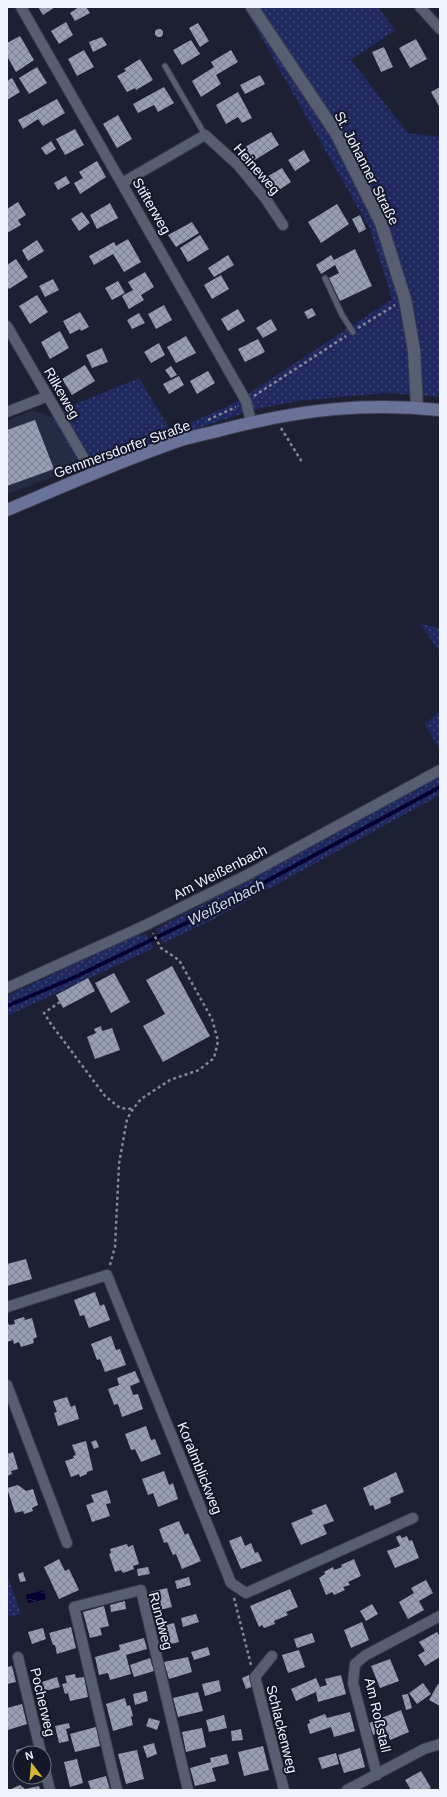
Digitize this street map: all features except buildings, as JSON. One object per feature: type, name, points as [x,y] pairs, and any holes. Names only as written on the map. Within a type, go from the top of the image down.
[{"type":"main road","name":"Gemmersdorfer Straße","points":[[7,510],[93,474],[181,440],[251,422],[327,408],[367,406],[417,407],[440,410]]},
{"type":"street","name":"Stifterweg","points":[[21,7],[246,401],[251,422]]},
{"type":"street","name":"St. Johanner Straße","points":[[252,7],[336,132],[381,223],[404,298],[414,350],[417,407]]},
{"type":"street","points":[[420,7],[440,29]]},
{"type":"street","points":[[122,183],[205,135]]},
{"type":"street","name":"Heineweg","points":[[205,135],[238,166],[265,198],[283,225]]},
{"type":"street","name":"Rilkeweg","points":[[7,326],[93,474]]},
{"type":"street","points":[[7,412],[48,396]]},
{"type":"street","name":"Am Weißenbach","points":[[7,988],[148,924],[247,875],[440,770]]},
{"type":"street","points":[[7,1307],[107,1275]]},
{"type":"street","name":"Koralmblickweg","points":[[107,1275],[231,1583],[239,1588]]},
{"type":"street","points":[[7,1385],[67,1543]]},
{"type":"street","points":[[239,1588],[246,1593],[413,1518]]},
{"type":"street","name":"Rundweg","points":[[118,1790],[74,1607],[141,1590],[188,1790]]},
{"type":"street","name":"Am Roßstall","points":[[378,1775],[353,1683],[355,1664],[366,1655],[440,1616]]},
{"type":"street","name":"Schlackenweg","points":[[272,1656],[255,1677],[284,1790]]},
{"type":"street","name":"Pocherweg","points":[[18,1657],[39,1745]]},
{"type":"street","points":[[347,1790],[378,1775],[424,1748],[440,1744]]},
{"type":"lane","name":"Heineweg","points":[[165,66],[205,135]]},
{"type":"lane","points":[[325,278],[342,315],[353,332]]},
{"type":"path","points":[[205,421],[246,401],[404,298]]},
{"type":"path","points":[[279,416],[281,427],[302,462]]},
{"type":"path","points":[[107,1275],[115,1248],[119,1164],[127,1119],[141,1099],[170,1080],[199,1070],[214,1058],[218,1041],[212,1019],[179,960],[160,948],[151,930]]},
{"type":"path","points":[[60,1002],[44,1013],[51,1024],[105,1096],[120,1108],[133,1109]]},
{"type":"path","points":[[239,1588],[233,1596],[255,1677]]},
{"type":"shaded area","points":[[244,7],[378,7],[395,30],[351,60],[408,133],[440,137],[440,397],[384,393],[298,401],[256,409],[202,427],[131,454],[73,470],[76,460],[51,417],[63,409],[139,378],[171,431],[233,404],[392,299],[370,229]]},
{"type":"shaded area","points":[[33,410],[51,417],[76,460],[73,470],[7,494],[7,421]]},
{"type":"shaded area","points":[[420,624],[440,628],[440,652]]},
{"type":"shaded area","points":[[440,711],[440,751],[425,724]]},
{"type":"shaded area","points":[[440,776],[440,795],[208,922],[163,943],[156,929]]},
{"type":"shaded area","points":[[146,934],[154,948],[7,1016],[7,996],[134,936]]},
{"type":"shaded area","points":[[7,1574],[21,1614],[7,1617]]},
{"type":"water","points":[[44,1590],[46,1599],[28,1603],[26,1595]]},
{"type":"waterway","name":"Weißenbach","points":[[7,1006],[73,978],[217,908],[440,787]]}]
